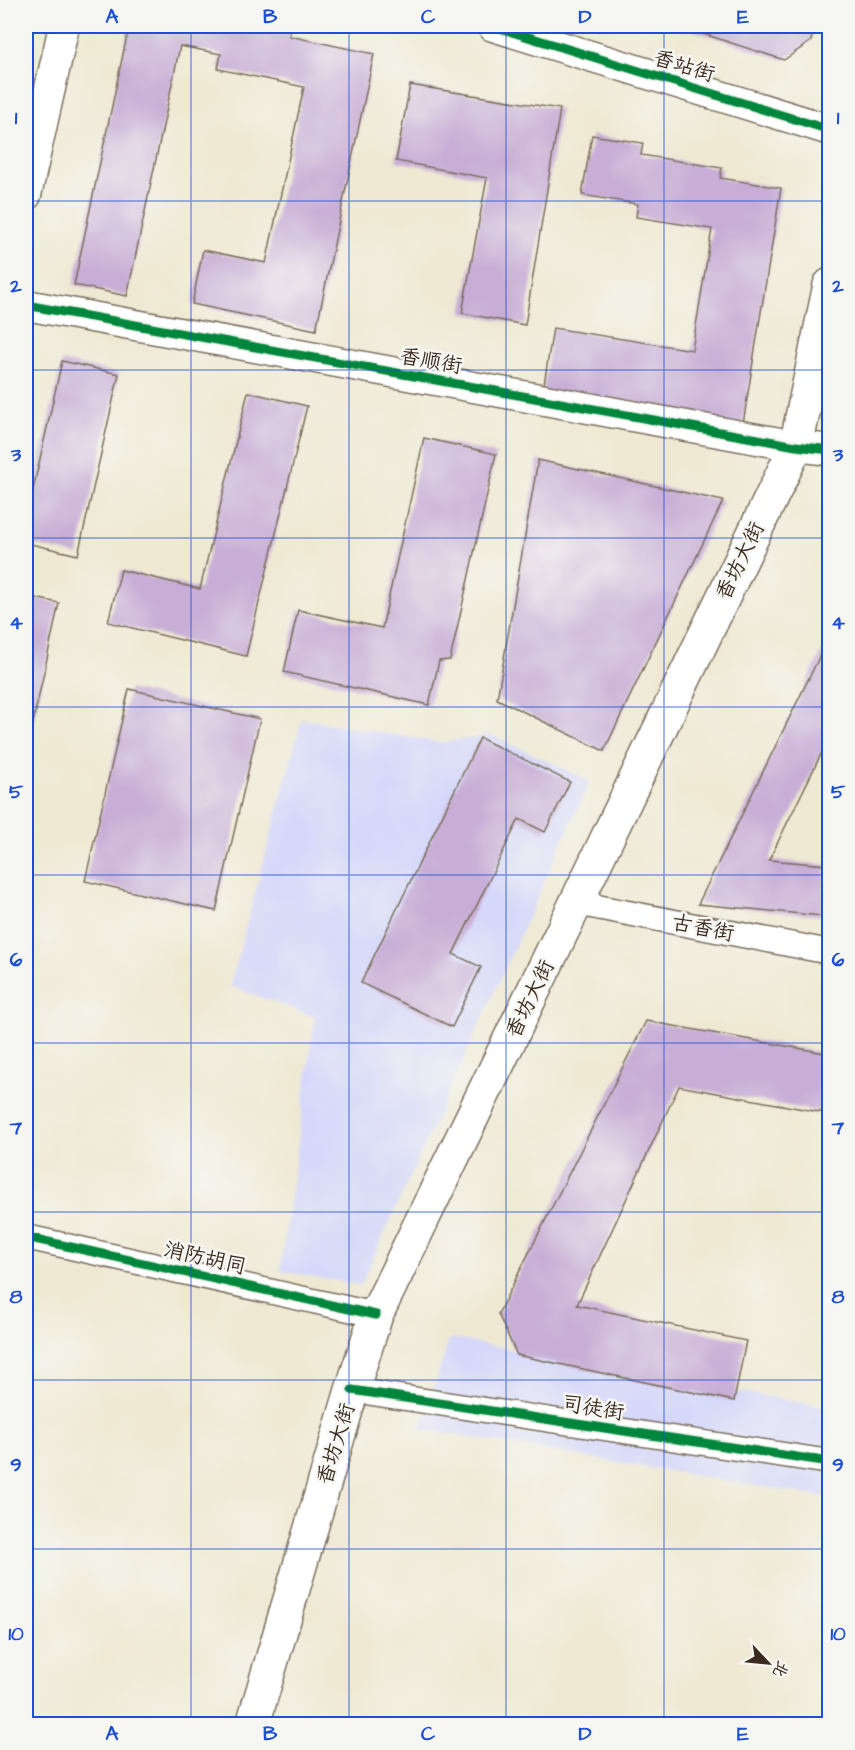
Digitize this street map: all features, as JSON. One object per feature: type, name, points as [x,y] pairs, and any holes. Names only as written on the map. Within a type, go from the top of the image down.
[{"type":"main road","name":"香坊大街","points":[[253,1725],[376,1315],[796,446],[830,285]]},
{"type":"street","points":[[26,195],[64,26]]},
{"type":"street","name":"香站街","points":[[493,26],[830,130]]},
{"type":"street","name":"香顺街","points":[[26,305],[796,446],[830,450]]},
{"type":"street","name":"古香街","points":[[576,903],[830,952]]},
{"type":"street","name":"消防胡同","points":[[26,1237],[376,1315]]},
{"type":"street","name":"司徒街","points":[[352,1390],[830,1462]]},
{"type":"shaded area","points":[[302,719],[442,743],[492,735],[590,781],[361,1285],[280,1271],[315,1017],[230,986]]},
{"type":"shaded area","points":[[450,1338],[829,1408],[829,1498],[420,1429]]},
{"type":"building","points":[[129,26],[291,26],[289,36],[374,54],[316,330],[192,304],[203,250],[266,263],[304,87],[218,69],[221,54],[180,46],[127,296],[74,285]]},
{"type":"building","points":[[679,26],[814,26],[811,41],[784,60]]},
{"type":"building","points":[[410,85],[560,109],[525,325],[462,313],[487,178],[396,161]]},
{"type":"building","points":[[592,135],[643,143],[641,155],[722,168],[720,178],[781,188],[742,430],[542,397],[553,328],[692,350],[712,229],[636,217],[638,204],[582,195]]},
{"type":"building","points":[[62,361],[119,374],[78,555],[26,543],[26,521]]},
{"type":"building","points":[[248,392],[307,406],[246,656],[108,622],[121,570],[200,589]]},
{"type":"building","points":[[424,438],[496,454],[450,660],[439,661],[429,705],[284,672],[298,610],[382,628]]},
{"type":"building","points":[[538,460],[723,501],[604,751],[497,699]]},
{"type":"building","points":[[26,596],[59,603],[28,746],[26,746]]},
{"type":"building","points":[[830,635],[830,736],[769,860],[827,865],[822,916],[698,904]]},
{"type":"building","points":[[129,689],[260,719],[216,911],[85,881]]},
{"type":"building","points":[[480,738],[570,782],[545,832],[519,819],[453,954],[481,967],[452,1027],[361,983]]},
{"type":"building","points":[[646,1021],[830,1054],[830,1114],[679,1086],[577,1305],[746,1341],[734,1401],[517,1355],[498,1314]]},
{"type":"cycle path","points":[[493,26],[830,130]]},
{"type":"cycle path","points":[[26,305],[796,446],[830,450]]},
{"type":"cycle path","points":[[26,1237],[376,1315]]},
{"type":"cycle path","points":[[352,1390],[830,1462]]}]
